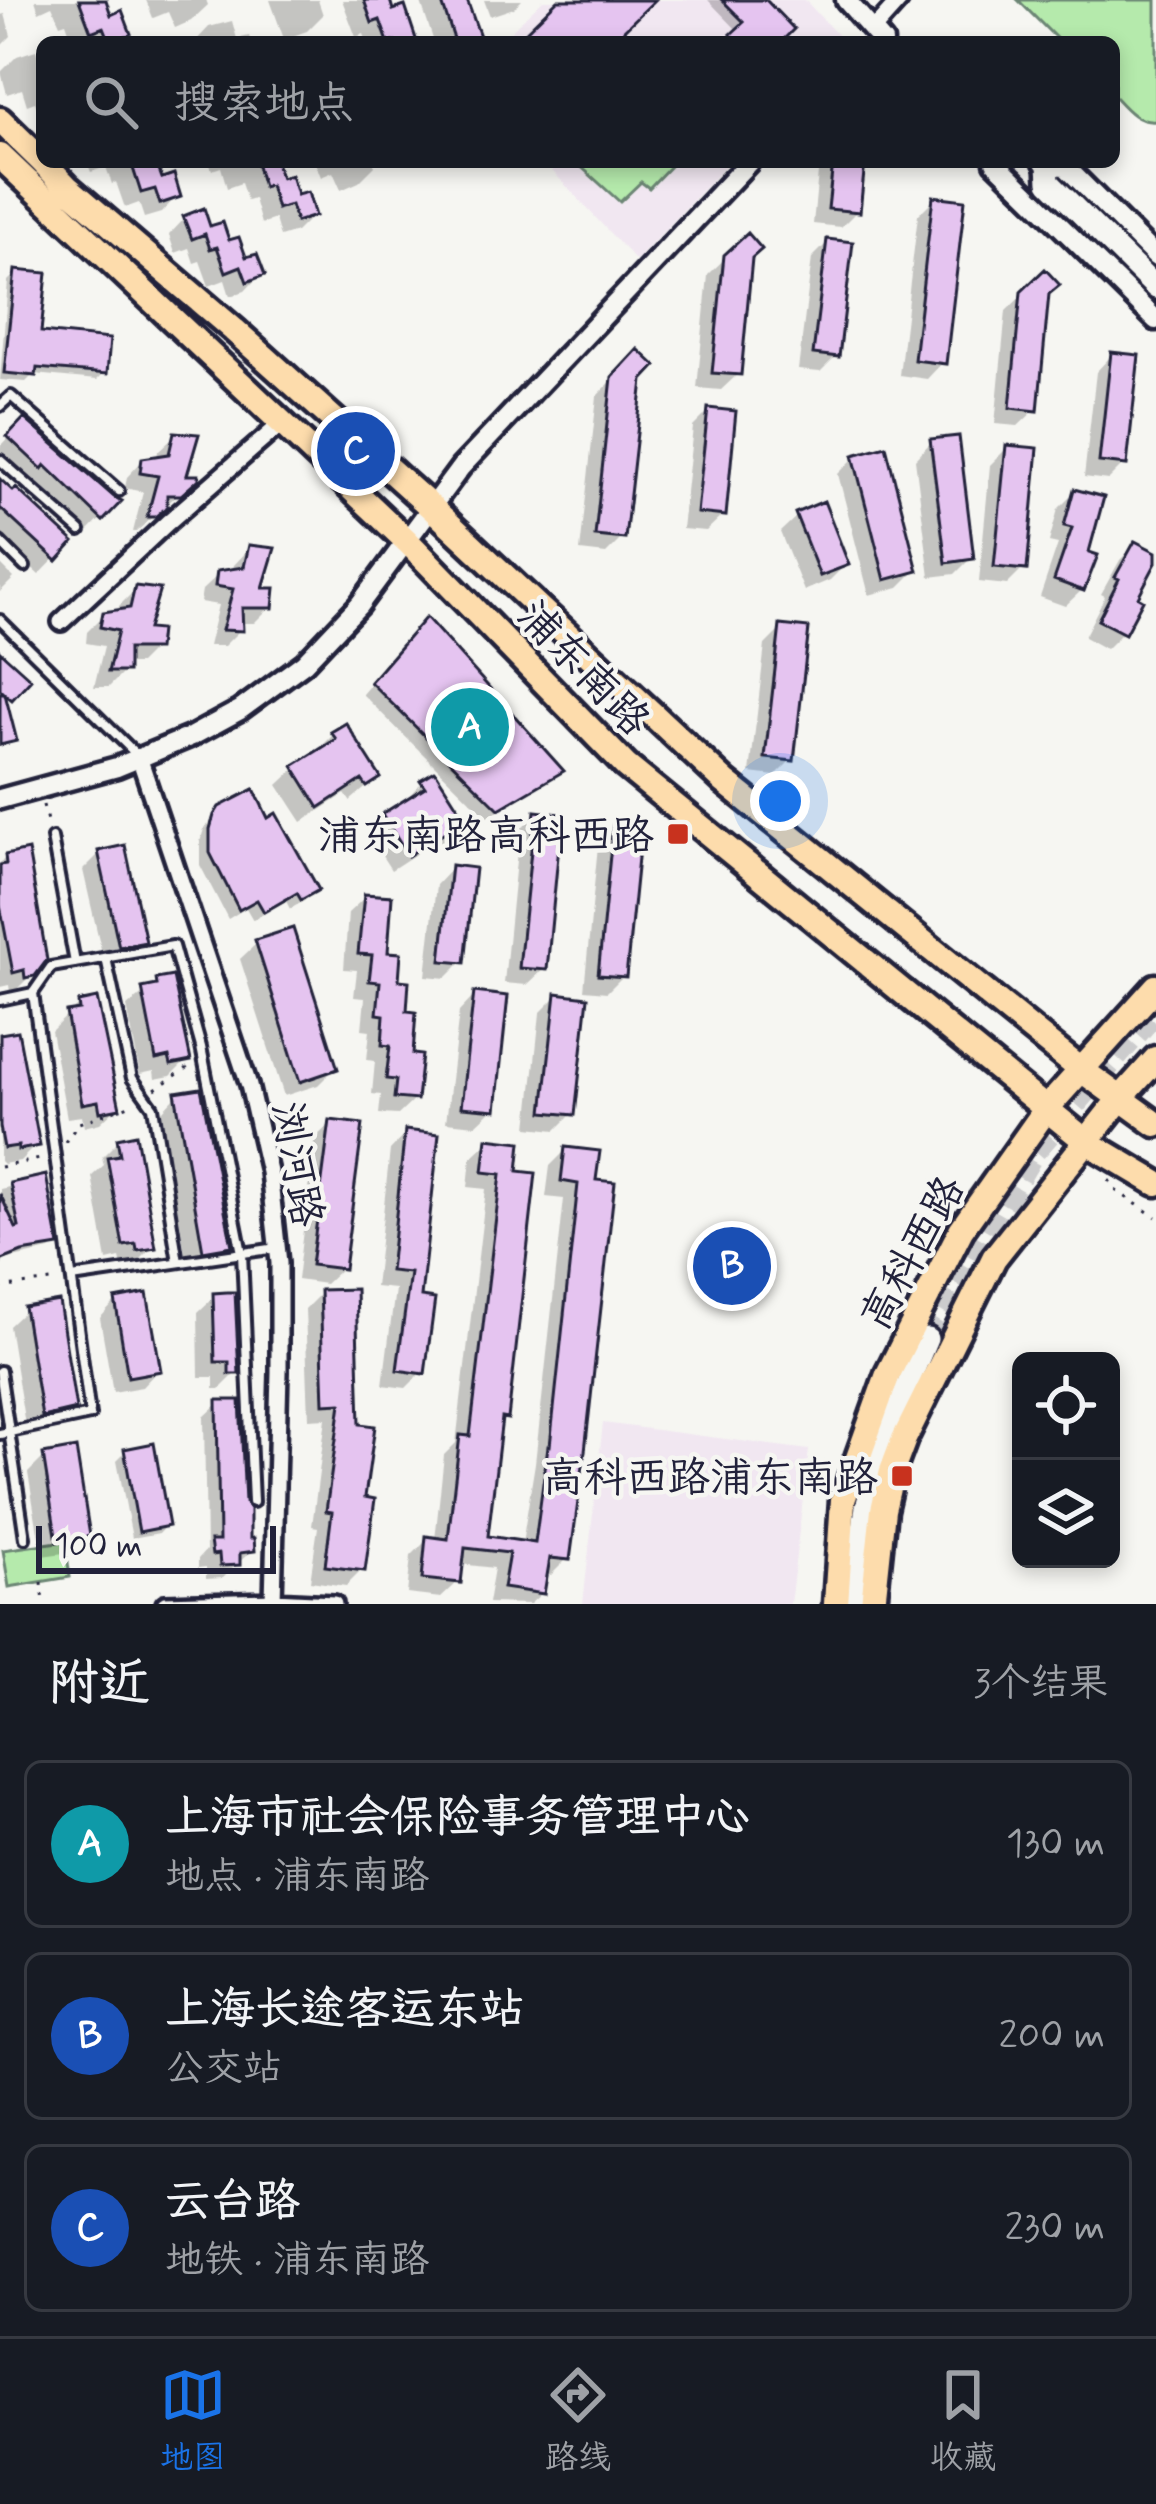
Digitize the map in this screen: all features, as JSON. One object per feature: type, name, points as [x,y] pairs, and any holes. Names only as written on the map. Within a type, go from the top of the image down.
[{"type":"main road","name":"浦东南路","points":[[0,120],[36,156]]},
{"type":"main road","name":"浦东南路","points":[[0,156],[407,542],[626,766],[1087,1142],[1156,1183]]},
{"type":"main road","name":"浦东南路","points":[[48,168],[431,507],[725,782],[1080,1070],[1156,1124]]},
{"type":"main road","points":[[1047,168],[1049,182],[1156,288]]},
{"type":"main road","name":"高科西路","points":[[836,1604],[843,1500],[888,1374],[962,1230],[1047,1108],[1156,986]]},
{"type":"main road","name":"高科西路","points":[[873,1604],[883,1510],[904,1439],[994,1258],[1156,1059]]},
{"type":"main road","points":[[853,1604],[866,1507],[889,1428],[927,1339]]},
{"type":"street","points":[[846,0],[871,36]]},
{"type":"street","points":[[873,36],[900,0]]},
{"type":"street","points":[[0,799],[117,767],[216,724],[283,680],[341,625],[460,467],[743,168]]},
{"type":"street","points":[[1000,168],[1156,320]]},
{"type":"street","points":[[1067,168],[1156,257]]},
{"type":"street","points":[[61,622],[283,423]]},
{"type":"street","name":"浏河路","points":[[139,757],[249,1085],[269,1172],[277,1248],[279,1372],[273,1603]]},
{"type":"street","points":[[165,1604],[334,1604]]},
{"type":"lane","points":[[0,406],[11,396],[119,491]]},
{"type":"lane","points":[[0,460],[80,531]]},
{"type":"lane","points":[[0,542],[26,567]]},
{"type":"lane","points":[[0,620],[139,757]]},
{"type":"lane","points":[[52,838],[75,963]]},
{"type":"lane","points":[[5,1433],[90,1415],[33,993],[51,967],[173,946],[201,1047],[242,1253],[253,1502]]},
{"type":"lane","points":[[106,958],[132,1078],[153,1107],[178,1262]]},
{"type":"lane","points":[[0,1000],[33,993]]},
{"type":"lane","points":[[72,1278],[277,1248]]},
{"type":"lane","points":[[0,1371],[5,1433],[25,1538]]},
{"type":"path","points":[[38,788],[52,838]]},
{"type":"path","points":[[0,1168],[55,1156],[79,1123],[128,1107],[191,1067],[201,1047]]},
{"type":"path","points":[[0,1288],[72,1278]]},
{"type":"path","points":[[42,1582],[44,1604]]},
{"type":"shaded area","points":[[543,0],[805,0],[838,36],[505,36]]},
{"type":"shaded area","points":[[550,168],[723,168],[636,261]]},
{"type":"shaded area","points":[[603,1423],[809,1450],[790,1604],[583,1604]]},
{"type":"green space","points":[[1018,0],[1156,0],[1156,121],[1138,117],[1120,102],[1120,36],[1054,36]]},
{"type":"green space","points":[[583,168],[668,168],[649,188],[641,182],[620,202]]},
{"type":"green space","points":[[65,1541],[70,1577],[9,1587],[3,1550]]},
{"type":"building","points":[[79,0],[106,0],[111,15],[122,10],[131,34],[108,36],[104,27],[91,32]]},
{"type":"building","points":[[364,0],[390,0],[393,10],[405,6],[415,36],[386,36],[380,20],[372,23]]},
{"type":"building","points":[[441,0],[467,0],[480,36],[453,36]]},
{"type":"building","points":[[558,0],[655,0],[624,30],[630,36],[521,36]]},
{"type":"building","points":[[722,0],[766,0],[794,29],[787,36],[733,36],[744,22]]},
{"type":"building","points":[[133,168],[158,168],[162,178],[174,174],[181,197],[160,204],[155,189],[141,193]]},
{"type":"building","points":[[258,168],[278,168],[281,178],[291,175],[297,195],[308,192],[315,216],[296,222],[291,205],[277,209],[270,185],[263,187]]},
{"type":"building","points":[[832,168],[864,168],[860,212],[828,209]]},
{"type":"building","points":[[933,196],[965,200],[946,364],[914,360]]},
{"type":"building","points":[[204,208],[210,226],[223,222],[229,240],[239,237],[246,257],[257,254],[265,275],[247,282],[241,266],[226,272],[217,247],[210,249],[205,234],[192,239],[183,216]]},
{"type":"building","points":[[748,233],[762,249],[752,258],[741,375],[712,373],[724,255]]},
{"type":"building","points":[[827,239],[853,242],[839,357],[813,354]]},
{"type":"building","points":[[1045,269],[1060,285],[1049,294],[1038,411],[1010,408],[1021,292]]},
{"type":"building","points":[[15,270],[47,273],[41,332],[110,339],[107,374],[37,368],[36,376],[4,373]]},
{"type":"building","points":[[638,349],[656,366],[643,380],[625,539],[595,536],[612,377]]},
{"type":"building","points":[[1111,352],[1139,355],[1127,465],[1099,462]]},
{"type":"building","points":[[708,408],[736,411],[726,516],[697,513]]},
{"type":"building","points":[[24,418],[122,501],[103,521],[7,436]]},
{"type":"building","points":[[174,432],[199,434],[187,475],[199,475],[199,479],[181,495],[167,495],[167,507],[147,517],[158,476],[140,473],[142,458],[169,454]]},
{"type":"building","points":[[959,436],[974,559],[946,563],[930,439]]},
{"type":"building","points":[[1006,445],[1038,448],[1027,570],[994,567]]},
{"type":"building","points":[[886,446],[918,571],[885,580],[853,455]]},
{"type":"building","points":[[0,479],[74,542],[57,561],[0,508]]},
{"type":"building","points":[[1074,489],[1104,497],[1089,552],[1098,555],[1084,591],[1054,580],[1072,528],[1064,526]]},
{"type":"building","points":[[824,501],[849,565],[820,576],[795,513]]},
{"type":"building","points":[[1135,541],[1156,552],[1156,563],[1125,634],[1098,620]]},
{"type":"building","points":[[249,545],[275,548],[263,588],[275,588],[273,608],[242,608],[243,631],[222,630],[233,589],[215,586],[217,571],[244,567]]},
{"type":"building","points":[[135,586],[160,589],[148,629],[160,630],[158,649],[128,649],[128,672],[108,672],[118,631],[100,627],[103,612],[130,608]]},
{"type":"building","points":[[426,617],[564,771],[499,809],[370,682]]},
{"type":"building","points":[[780,625],[809,628],[794,761],[765,758]]},
{"type":"building","points":[[0,651],[31,679],[12,700],[5,694],[17,741],[0,745],[0,693],[4,693],[0,689]]},
{"type":"building","points":[[346,723],[381,778],[367,787],[362,780],[319,808],[293,766],[336,739],[331,732]]},
{"type":"building","points":[[435,771],[470,826],[456,835],[451,828],[408,856],[382,814],[425,787],[420,780]]},
{"type":"building","points":[[254,789],[268,818],[276,813],[319,890],[301,900],[297,893],[264,912],[257,900],[239,910],[210,853],[210,829],[219,807]]},
{"type":"building","points":[[535,811],[562,814],[547,970],[519,968]]},
{"type":"building","points":[[613,825],[641,828],[626,977],[598,975]]},
{"type":"building","points":[[125,845],[146,942],[119,947],[98,851]]},
{"type":"building","points":[[28,850],[47,960],[35,976],[25,978],[24,970],[13,973],[0,905],[0,865],[6,864],[5,855]]},
{"type":"building","points":[[451,865],[475,868],[465,963],[441,961]]},
{"type":"building","points":[[364,894],[392,896],[388,952],[401,953],[399,980],[409,981],[407,1011],[416,1012],[413,1054],[422,1055],[417,1100],[394,1098],[396,1080],[386,1079],[390,1046],[382,1045],[384,1015],[377,1014],[380,982],[369,981],[372,955],[358,954]]},
{"type":"building","points":[[293,928],[338,1069],[300,1082],[255,940]]},
{"type":"building","points":[[173,976],[191,1061],[171,1065],[169,1057],[156,1060],[142,988]]},
{"type":"building","points":[[474,992],[508,996],[496,1110],[461,1107]]},
{"type":"building","points":[[556,993],[588,997],[575,1115],[543,1112]]},
{"type":"building","points":[[97,998],[120,1108],[100,1112],[98,1101],[82,1104],[66,1012],[79,1010],[78,1002]]},
{"type":"building","points":[[18,1031],[40,1146],[18,1150],[18,1146],[4,1148],[0,1127],[0,1034]]},
{"type":"building","points":[[201,1088],[232,1246],[203,1251],[175,1092]]},
{"type":"building","points":[[330,1120],[363,1124],[344,1269],[311,1265]]},
{"type":"building","points":[[405,1130],[439,1134],[421,1297],[435,1299],[425,1374],[397,1370],[410,1273],[390,1271]]},
{"type":"building","points":[[136,1134],[156,1248],[137,1251],[136,1244],[123,1246],[107,1157],[120,1155],[117,1138]]},
{"type":"building","points":[[487,1138],[521,1142],[518,1171],[536,1173],[508,1419],[502,1418],[488,1536],[535,1543],[578,1184],[561,1181],[565,1147],[600,1151],[596,1180],[615,1182],[570,1560],[550,1558],[544,1594],[503,1588],[509,1553],[465,1548],[461,1583],[422,1579],[426,1536],[448,1539],[460,1435],[470,1436],[501,1174],[483,1172]]},
{"type":"building","points":[[46,1175],[59,1246],[0,1261],[0,1194],[19,1227],[10,1183]]},
{"type":"building","points":[[356,1289],[360,1424],[375,1426],[365,1497],[375,1499],[365,1571],[325,1566],[332,1512],[326,1511],[341,1403],[324,1404],[320,1290]]},
{"type":"building","points":[[235,1292],[239,1374],[229,1374],[229,1362],[215,1362],[213,1293]]},
{"type":"building","points":[[147,1293],[161,1371],[128,1377],[115,1299]]},
{"type":"building","points":[[59,1301],[76,1409],[42,1417],[24,1307]]},
{"type":"building","points":[[217,1400],[240,1400],[245,1502],[255,1551],[240,1553],[240,1565],[220,1566],[210,1541],[219,1541]]},
{"type":"building","points":[[154,1443],[169,1526],[139,1532],[124,1449]]},
{"type":"building","points":[[76,1448],[90,1536],[57,1542],[43,1454]]},
{"type":"tunnel","points":[[927,1339],[1035,1152],[1156,1013]]},
{"type":"place","name":"云台路","points":[[356,451]]},
{"type":"place","name":"上海市社会保险事务管理中心","points":[[470,727]]},
{"type":"place","name":"浦东南路高科西路","points":[[678,834]]},
{"type":"place","name":"上海长途客运东站","points":[[732,1266]]},
{"type":"place","name":"高科西路浦东南路","points":[[902,1476]]}]
